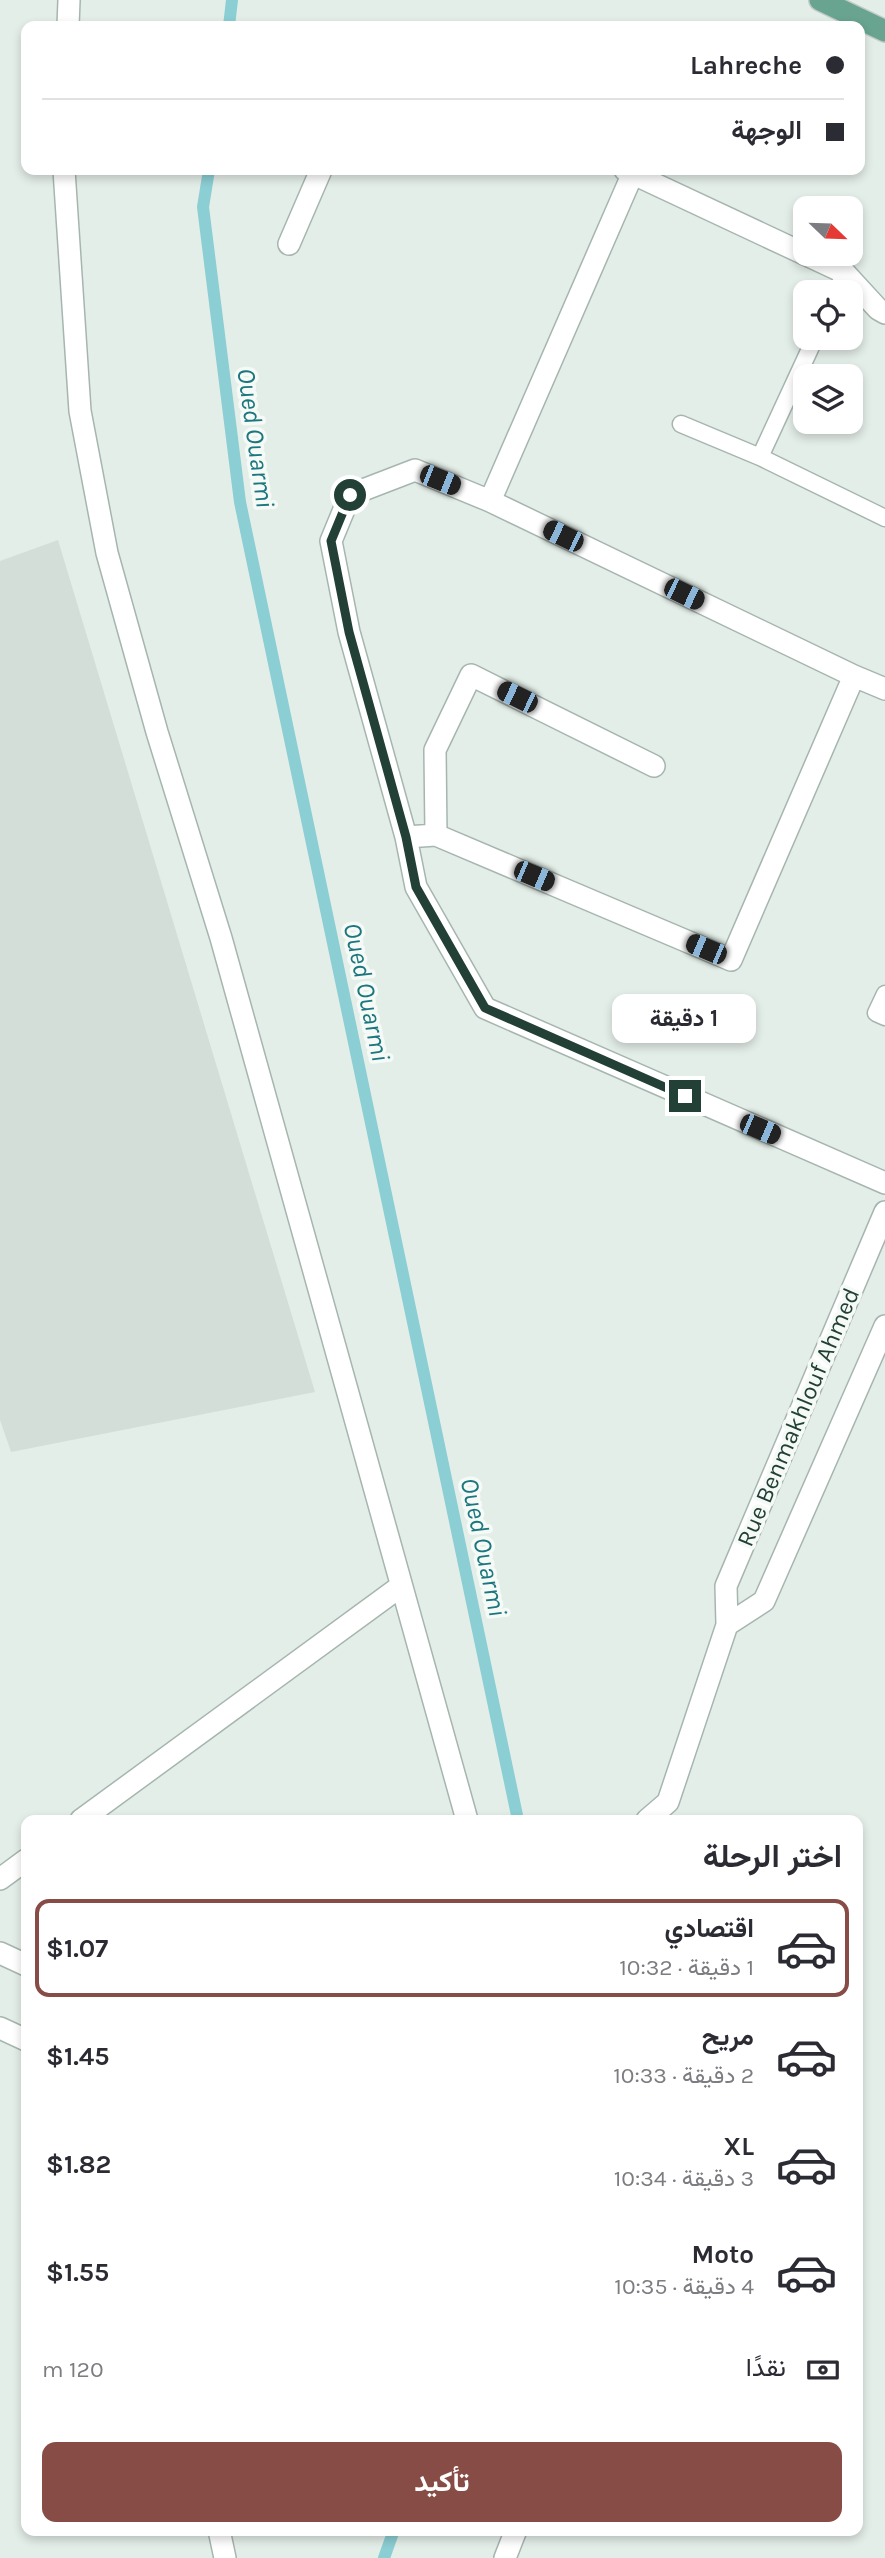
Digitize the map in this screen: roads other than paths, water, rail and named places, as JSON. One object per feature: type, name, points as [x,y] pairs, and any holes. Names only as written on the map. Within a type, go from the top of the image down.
[{"type":"main road","points":[[820,0],[864,21]]},
{"type":"main road","points":[[865,21],[885,31]]},
{"type":"street","points":[[68,21],[69,0]]},
{"type":"street","points":[[64,175],[80,411],[107,553],[156,732],[221,938],[466,1815]]},
{"type":"street","points":[[289,244],[319,175]]},
{"type":"street","points":[[490,501],[628,175]]},
{"type":"street","points":[[635,175],[834,280]]},
{"type":"street","points":[[863,299],[885,313]]},
{"type":"street","points":[[885,689],[490,501],[415,470],[350,495],[331,541],[349,632],[406,837],[416,887],[485,1008],[885,1183]]},
{"type":"street","points":[[436,835],[435,750],[471,675],[654,766]]},
{"type":"street","points":[[406,837],[436,835],[731,960],[854,676]]},
{"type":"street","name":"Rue Benmakhlouf Ahmed","points":[[667,1811],[727,1625],[726,1586],[885,1212]]},
{"type":"street","points":[[727,1625],[764,1601],[885,1326]]},
{"type":"street","points":[[88,1815],[401,1586]]},
{"type":"street","points":[[0,1879],[21,1864]]},
{"type":"street","points":[[0,1953],[21,1963]]},
{"type":"street","points":[[0,2028],[21,2038]]},
{"type":"street","points":[[220,2536],[225,2558]]},
{"type":"street","points":[[505,2558],[514,2536]]},
{"type":"lane","points":[[760,457],[809,350]]},
{"type":"lane","points":[[681,424],[760,457],[885,518]]},
{"type":"lane","points":[[885,994],[876,1013],[885,1017]]},
{"type":"waterway","name":"Oued Ouarmi","points":[[230,21],[232,0]]},
{"type":"waterway","name":"Oued Ouarmi","points":[[208,175],[203,207],[240,502],[517,1815]]},
{"type":"waterway","name":"Oued Ouarmi","points":[[384,2558],[392,2536]]}]
